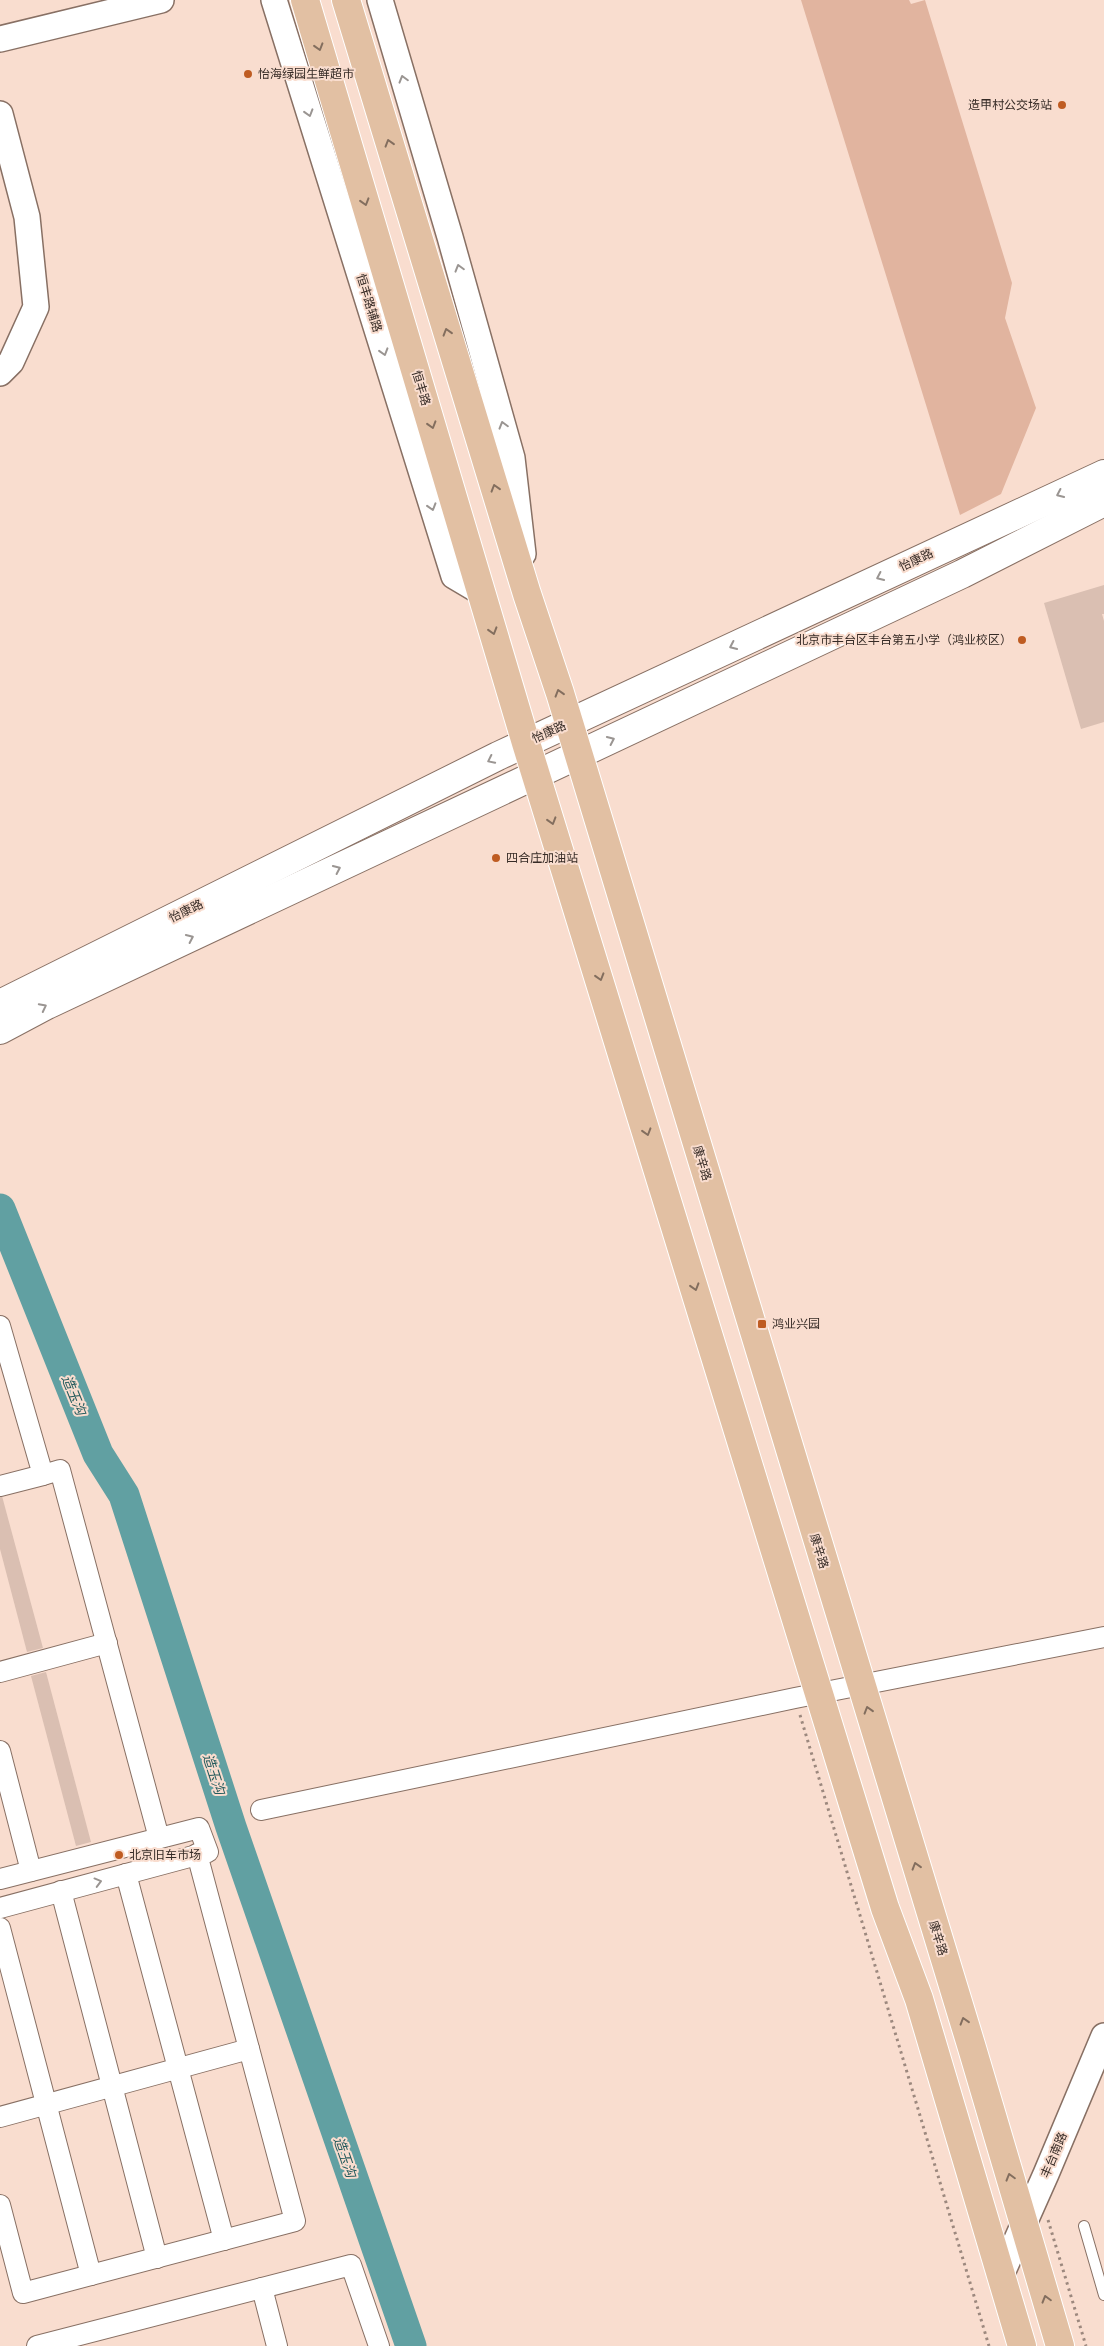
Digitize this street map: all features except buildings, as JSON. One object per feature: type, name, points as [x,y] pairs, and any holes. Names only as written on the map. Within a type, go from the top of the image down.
[{"type":"main road","name":"恒丰路","points":[[305,0],[537,775]]},
{"type":"main road","points":[[346,0],[578,756]]},
{"type":"main road","name":"怡康路","points":[[0,1004],[526,743],[1104,474]]},
{"type":"main road","name":"怡康路","points":[[0,1030],[47,1005],[962,574],[1104,502]]},
{"type":"main road","name":"康辛路","points":[[578,756],[1025,2223],[1060,2346]]},
{"type":"main road","points":[[537,775],[807,1695],[919,1999],[1002,2273],[1022,2346]]},
{"type":"street","points":[[0,39],[160,0]]},
{"type":"street","name":"恒丰路辅路","points":[[274,0],[454,576],[482,592]]},
{"type":"street","points":[[380,0],[450,237],[512,458],[527,594]]},
{"type":"street","points":[[0,114],[27,217],[36,307],[11,362],[0,372]]},
{"type":"street","points":[[0,1326],[43,1475]]},
{"type":"street","points":[[0,1486],[60,1470],[159,1838]]},
{"type":"street","points":[[261,1810],[807,1695],[1104,1637]]},
{"type":"street","points":[[0,1672],[106,1643]]},
{"type":"street","points":[[0,1750],[31,1871]]},
{"type":"street","points":[[0,1879],[199,1828],[208,1852],[0,1908]]},
{"type":"street","points":[[0,2205],[23,2293],[295,2222],[197,1854]]},
{"type":"street","points":[[126,1874],[224,2240]]},
{"type":"street","points":[[62,1892],[157,2258]]},
{"type":"street","points":[[0,1928],[92,2275]]},
{"type":"street","name":"丰台南路","points":[[1002,2273],[1104,2036]]},
{"type":"street","points":[[0,2117],[249,2049]]},
{"type":"street","points":[[37,2346],[351,2265],[379,2346]]},
{"type":"street","points":[[262,2288],[277,2346]]},
{"type":"lane","points":[[1084,2226],[1104,2295]]},
{"type":"path","points":[[807,1695],[989,2346]]},
{"type":"shaded area","points":[[801,0],[909,0],[911,4],[925,0],[1012,283],[1005,318],[1036,408],[1001,494],[960,515]]},
{"type":"waterway","name":"造玉沟","points":[[0,1209],[98,1454],[124,1495],[231,1827],[411,2346]]},
{"type":"place","name":"怡海绿园生鲜超市","points":[[248,74]]},
{"type":"place","name":"造甲村公交场站","points":[[1062,105]]},
{"type":"place","name":"北京市丰台区丰台第五小学（鸿业校区）","points":[[1022,640]]},
{"type":"place","name":"四合庄加油站","points":[[496,858]]},
{"type":"place","name":"鸿业兴园","points":[[762,1324]]},
{"type":"place","name":"北京旧车市场","points":[[119,1855]]}]
